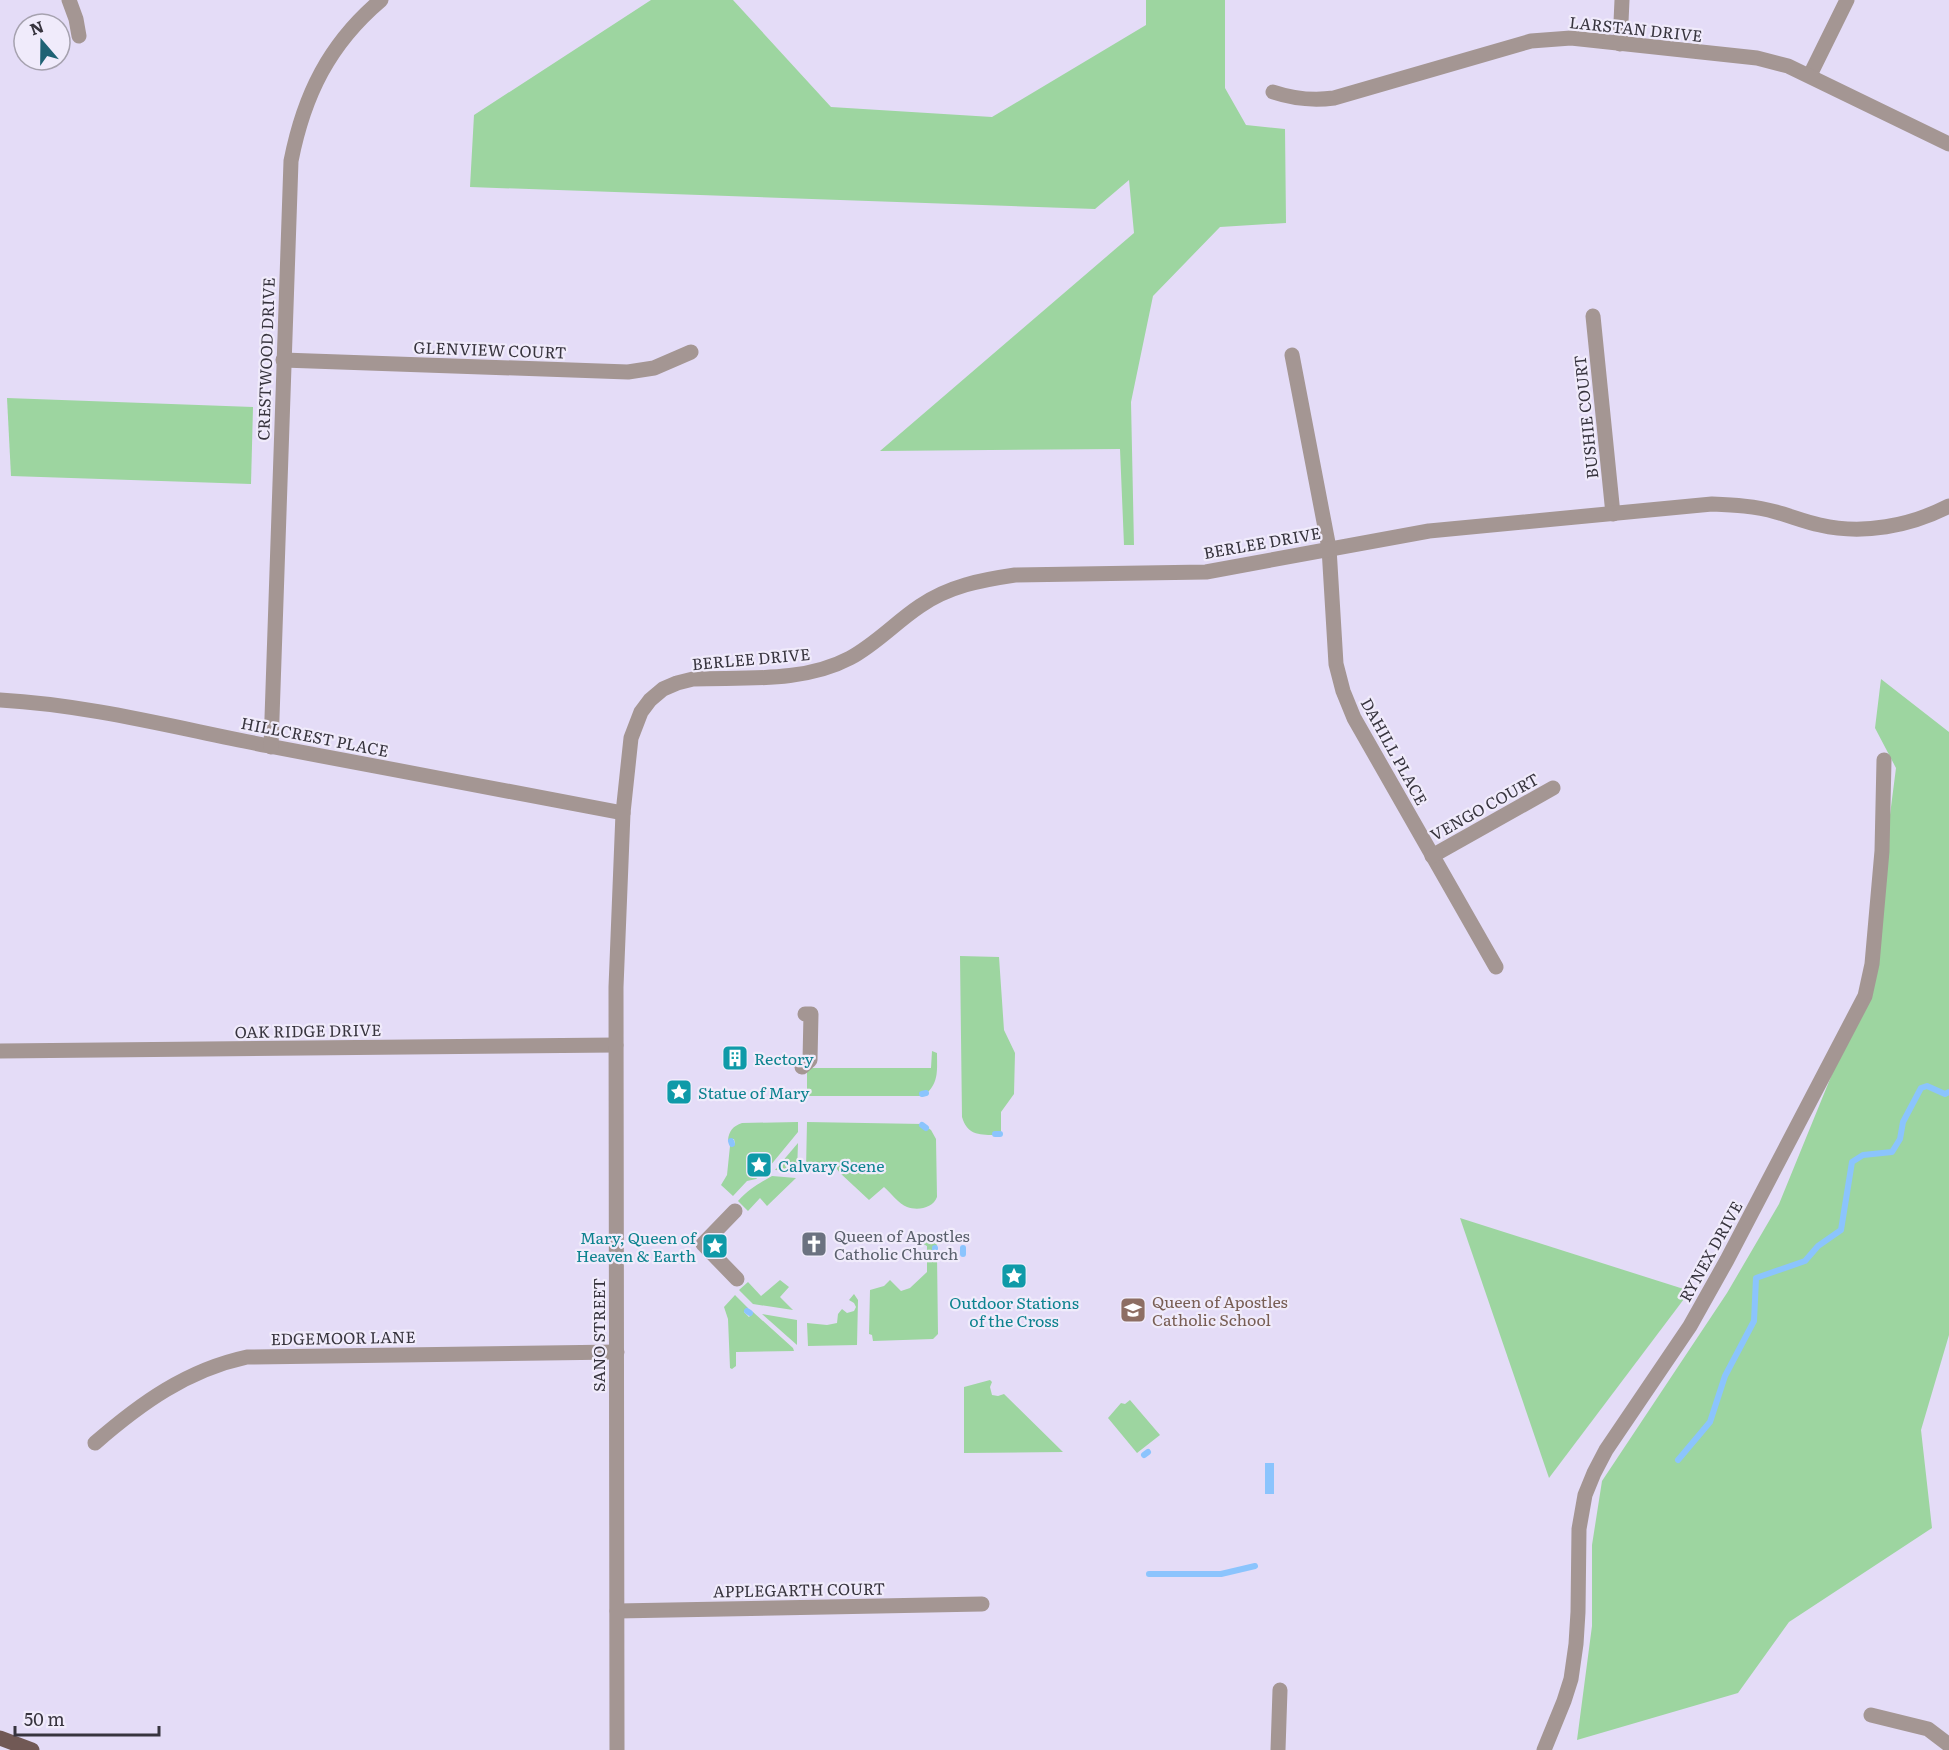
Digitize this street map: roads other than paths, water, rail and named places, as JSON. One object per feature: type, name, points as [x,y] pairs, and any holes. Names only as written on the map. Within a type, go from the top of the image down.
[{"type":"main road","points":[[0,1738],[32,1750]]},
{"type":"street","points":[[69,0],[79,36]]},
{"type":"street","name":"CRESTWOOD DRIVE","points":[[271,747],[290,174],[298,127],[309,96],[324,65],[342,39],[365,13],[381,0]]},
{"type":"street","points":[[1620,44],[1622,0]]},
{"type":"street","points":[[1810,75],[1847,0]]},
{"type":"street","name":"LARSTAN DRIVE","points":[[1273,92],[1312,101],[1334,98],[1531,41],[1571,38],[1756,58],[1788,66],[1949,144]]},
{"type":"street","name":"BUSHIE COURT","points":[[1593,316],[1613,514]]},
{"type":"street","name":"GLENVIEW COURT","points":[[283,360],[628,372],[654,368],[691,352]]},
{"type":"street","name":"DAHILL PLACE","points":[[1292,355],[1329,548],[1336,664],[1343,691],[1354,718],[1496,967]]},
{"type":"street","name":"BERLEE DRIVE","points":[[623,813],[631,738],[635,724],[650,700],[663,690],[693,679],[793,676],[820,670],[849,658],[873,644],[935,596],[983,579],[1015,575],[1206,572],[1429,531],[1712,504],[1742,505],[1820,525],[1854,529],[1881,528],[1910,522],[1949,506]]},
{"type":"street","name":"HILLCREST PLACE","points":[[0,700],[39,702],[89,710],[271,747],[623,813]]},
{"type":"street","name":"RYNEX DRIVE","points":[[1544,1750],[1564,1701],[1570,1679],[1576,1644],[1578,1612],[1579,1529],[1585,1495],[1594,1473],[1606,1450],[1689,1326],[1727,1260],[1865,996],[1872,964],[1882,851],[1884,760]]},
{"type":"street","name":"VENGO COURT","points":[[1432,856],[1552,788]]},
{"type":"street","name":"SANO STREET","points":[[617,1750],[616,987],[623,813]]},
{"type":"street","points":[[802,1067],[810,1060],[811,1014],[805,1014]]},
{"type":"street","name":"OAK RIDGE DRIVE","points":[[0,1051],[616,1045]]},
{"type":"street","points":[[735,1211],[703,1244],[737,1279]]},
{"type":"street","name":"EDGEMOOR LANE","points":[[95,1443],[125,1417],[195,1372],[247,1357],[616,1352]]},
{"type":"street","name":"APPLEGARTH COURT","points":[[617,1611],[982,1604]]},
{"type":"street","points":[[1278,1750],[1280,1690]]},
{"type":"street","points":[[1871,1715],[1928,1729],[1949,1745]]},
{"type":"water","points":[[1265,1463],[1274,1463],[1274,1494],[1265,1494]]},
{"type":"waterway","points":[[1678,1460],[1710,1422],[1725,1376],[1754,1321],[1756,1278],[1805,1261],[1818,1246],[1841,1230],[1852,1162],[1863,1155],[1892,1152],[1900,1139],[1903,1122],[1921,1088],[1927,1086],[1945,1094],[1949,1092]]},
{"type":"waterway","points":[[922,1094],[926,1093]]},
{"type":"waterway","points":[[922,1125],[926,1128]]},
{"type":"waterway","points":[[995,1134],[1000,1134]]},
{"type":"waterway","points":[[935,1248],[935,1253]]},
{"type":"waterway","points":[[963,1248],[963,1254]]},
{"type":"waterway","points":[[1144,1455],[1148,1452]]},
{"type":"waterway","points":[[1149,1574],[1221,1574],[1255,1566]]},
{"type":"place","name":"Rectory","points":[[735,1058]]},
{"type":"place","name":"Statue of Mary","points":[[679,1092]]},
{"type":"place","name":"Calvary Scene","points":[[759,1165]]},
{"type":"place","name":"Queen of Apostles Catholic Church","points":[[814,1244]]},
{"type":"place","name":"Mary, Queen of Heaven & Earth","points":[[715,1246]]},
{"type":"place","name":"Outdoor Stations of the Cross","points":[[1014,1276]]},
{"type":"place","name":"Queen of Apostles Catholic School","points":[[1133,1310]]}]
